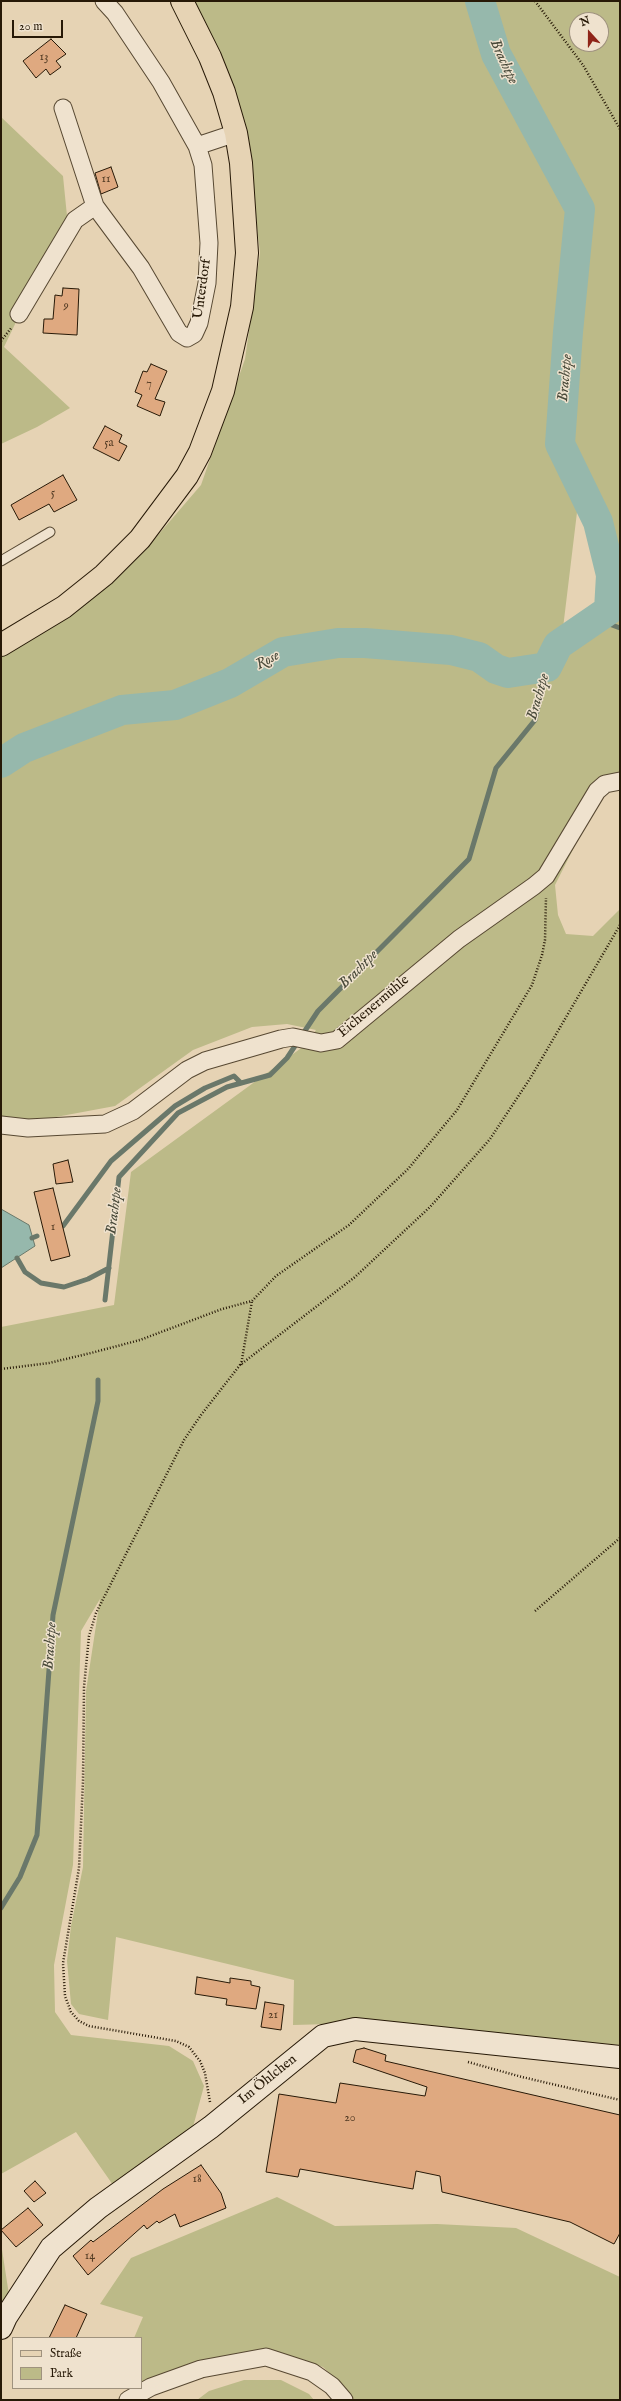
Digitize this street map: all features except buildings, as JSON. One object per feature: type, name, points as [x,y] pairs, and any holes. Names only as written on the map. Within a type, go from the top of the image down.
[{"type":"main road","points":[[1,645],[64,607],[104,574],[140,539],[163,511],[200,452],[223,391],[242,307],[247,254],[246,210],[236,133],[224,92],[210,57],[182,1]]},
{"type":"street","name":"Unterdorf","points":[[64,108],[95,206],[141,268],[179,333],[187,338],[194,334],[199,323],[207,283],[209,243],[203,165],[197,146],[161,82],[115,13],[104,1]]},
{"type":"street","points":[[197,146],[236,133]]},
{"type":"street","points":[[20,314],[74,220],[95,206]]},
{"type":"street","points":[[546,876],[597,792],[605,784],[620,781]]},
{"type":"street","name":"Eichenermühle","points":[[1,1125],[28,1128],[105,1124],[133,1111],[187,1070],[205,1061],[266,1042],[293,1037],[321,1043],[330,1042],[342,1036],[385,998],[459,938],[512,903],[546,876]]},
{"type":"street","name":"Im Öhlchen","points":[[1,2328],[6,2317],[50,2248],[98,2208],[211,2127],[323,2036],[355,2029],[620,2057]]},
{"type":"street","points":[[128,2400],[151,2387],[201,2370],[266,2357],[312,2372],[332,2386],[344,2400]]},
{"type":"lane","points":[[1,561],[50,532]]},
{"type":"path","points":[[535,1],[583,65],[620,130]]},
{"type":"path","points":[[1,1369],[49,1363],[140,1340],[222,1309],[252,1300],[276,1276],[349,1225],[408,1169],[457,1110],[532,985],[545,940],[546,876]]},
{"type":"path","points":[[211,2127],[209,2089],[205,2073],[200,2061],[189,2047],[176,2041],[114,2031],[79,2021],[71,2012],[65,1996],[63,1962],[79,1868],[83,1782],[84,1687],[89,1636],[96,1613],[184,1440],[240,1365],[355,1277],[430,1207],[490,1139],[531,1077],[613,934],[620,925]]},
{"type":"path","points":[[240,1365],[252,1300]]},
{"type":"path","points":[[535,1611],[620,1538]]},
{"type":"path","points":[[461,2060],[522,2077],[620,2100]]},
{"type":"green space","points":[[193,1],[620,1],[620,788],[612,788],[597,802],[555,885],[558,915],[566,934],[593,936],[620,909],[620,2045],[369,2023],[293,2025],[294,1980],[116,1937],[108,2020],[79,2014],[71,2004],[67,1961],[71,1926],[83,1867],[86,1691],[100,1599],[81,1631],[73,1865],[54,1965],[55,2012],[71,2035],[169,2046],[193,2061],[204,2086],[193,2127],[113,2185],[76,2132],[1,2174],[1,1327],[114,1305],[131,1172],[304,1046],[316,1030],[287,1024],[252,1027],[193,1050],[115,1106],[29,1122],[1,1119],[1,655],[74,608],[152,542],[201,485],[245,359],[260,253],[246,131]],"holes":[[[578,504],[611,613],[560,653]]]},
{"type":"green space","points":[[1,117],[63,176],[67,216],[4,347],[70,408],[37,427],[1,444]]},
{"type":"green space","points":[[277,2197],[335,2226],[437,2224],[516,2228],[620,2277],[620,2400],[353,2400],[341,2384],[323,2367],[268,2350],[142,2387],[142,2337],[134,2337],[143,2317],[100,2304],[131,2258]]},
{"type":"green space","points":[[1,2243],[9,2295],[1,2311]]},
{"type":"green space","points":[[244,2380],[281,2380],[309,2394],[314,2400],[197,2400],[209,2391]]},
{"type":"water","points":[[1,1209],[29,1225],[35,1246],[1,1268]]},
{"type":"waterway","name":"Brachtpe","points":[[1,763],[24,748],[122,710],[175,705],[230,683],[283,652],[338,643],[365,643],[451,650],[479,657],[496,669],[508,673],[547,667],[558,645],[609,610],[611,575],[598,522],[560,444],[568,332],[580,209],[496,54],[480,1]]},
{"type":"waterway","points":[[596,619],[620,628]]},
{"type":"waterway","name":"Brachtpe","points":[[105,1300],[119,1177],[178,1113],[227,1087],[270,1075],[287,1058],[318,1011],[469,859],[496,768],[535,720],[547,667]]},
{"type":"waterway","points":[[63,1226],[111,1161],[175,1106],[205,1088],[234,1076],[241,1083]]},
{"type":"waterway","points":[[32,1238],[37,1236]]},
{"type":"waterway","points":[[17,1258],[25,1272],[41,1283],[64,1287],[88,1279],[109,1268]]},
{"type":"waterway","name":"Brachtpe","points":[[1,1908],[20,1877],[37,1835],[53,1615],[98,1401],[98,1380]]},
{"type":"water label","name":"Rose","points":[[268,661]]}]
